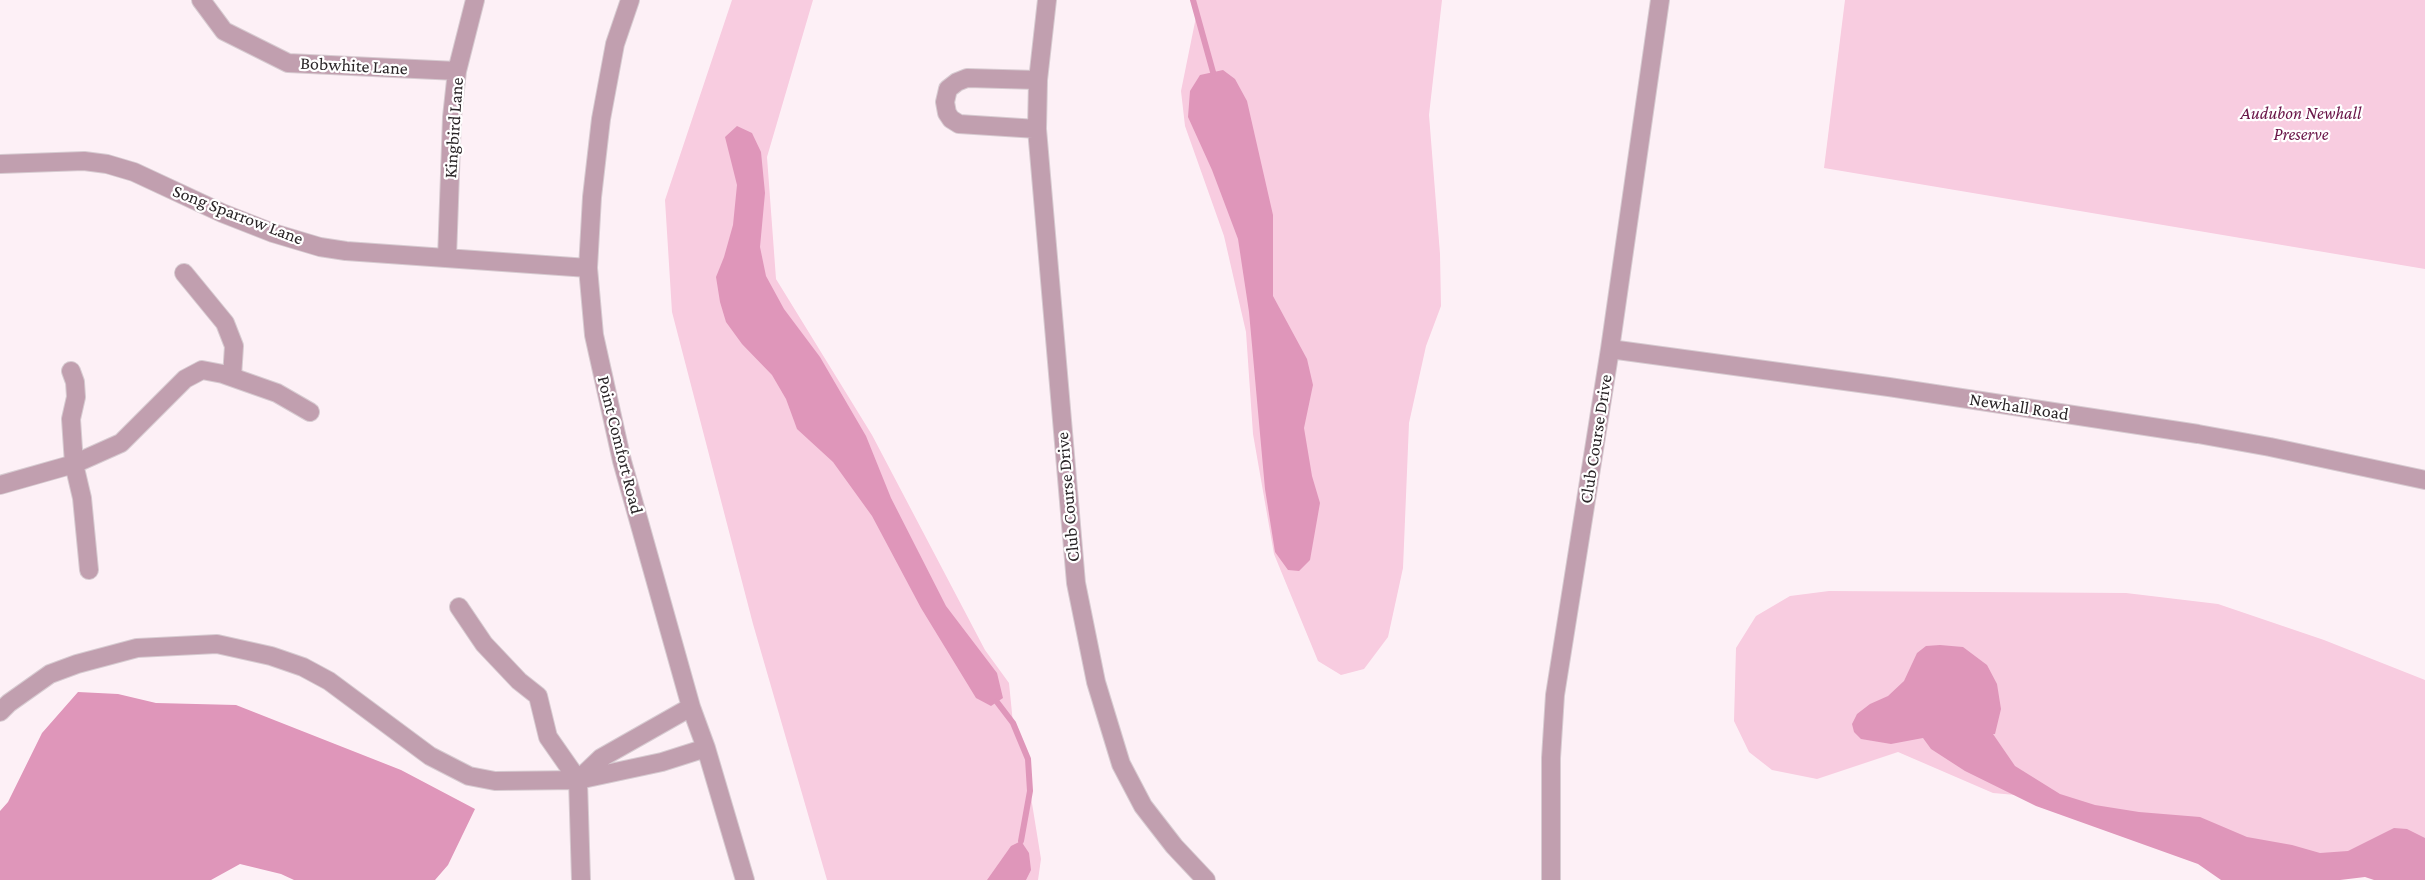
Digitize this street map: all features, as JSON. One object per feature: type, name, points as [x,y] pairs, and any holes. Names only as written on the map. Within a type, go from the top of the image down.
[{"type":"street","name":"Bobwhite Lane","points":[[201,0],[225,31],[288,63],[457,71]]},
{"type":"street","name":"Kingbird Lane","points":[[447,258],[452,117],[457,71],[475,0]]},
{"type":"street","name":"Point Comfort Road","points":[[630,0],[615,44],[601,118],[592,197],[588,268],[594,335],[622,461],[691,707],[706,748],[745,880]]},
{"type":"street","name":"Club Course Drive","points":[[1047,0],[1038,80],[1037,129],[1076,583],[1096,682],[1121,764],[1143,807],[1173,846],[1206,880]]},
{"type":"street","name":"Club Course Drive","points":[[1551,880],[1551,758],[1555,695],[1610,349],[1660,0]]},
{"type":"street","points":[[1037,129],[959,124],[947,113],[945,102],[948,88],[967,78],[1038,80]]},
{"type":"street","name":"Song Sparrow Lane","points":[[0,164],[84,161],[106,164],[134,172],[222,213],[273,233],[320,247],[346,251],[588,268]]},
{"type":"street","points":[[184,273],[225,323],[234,346],[232,377]]},
{"type":"street","name":"Newhall Road","points":[[1610,349],[1888,387],[2198,434],[2425,480]]},
{"type":"street","points":[[71,370],[76,397],[71,419],[74,464],[82,498],[89,570]]},
{"type":"street","points":[[0,485],[74,464],[121,443],[185,379],[202,370],[232,377],[277,393],[310,412]]},
{"type":"street","points":[[459,607],[484,644],[519,681],[538,696],[548,737],[579,780],[581,880]]},
{"type":"street","points":[[0,712],[50,674],[77,663],[137,648],[217,644],[271,656],[303,667],[329,681],[430,756],[469,776],[495,781],[579,780],[662,762],[706,748]]},
{"type":"street","points":[[579,780],[600,758],[691,707]]},
{"type":"green space","points":[[732,0],[813,0],[767,157],[776,279],[872,435],[985,650],[1009,683],[1013,723],[1028,759],[1030,791],[1041,859],[1038,880],[827,880],[753,624],[672,312],[665,200]]},
{"type":"green space","points":[[1193,0],[1442,0],[1429,115],[1440,254],[1441,306],[1426,346],[1409,423],[1403,568],[1388,637],[1364,669],[1341,675],[1318,661],[1274,554],[1253,434],[1246,332],[1224,236],[1185,126],[1181,91],[1196,17]]},
{"type":"green space","name":"Audubon Newhall Preserve","points":[[1845,0],[2425,0],[2425,269],[1824,168]]},
{"type":"green space","points":[[1829,591],[2126,593],[2218,604],[2324,640],[2425,680],[2425,879],[2038,797],[1993,793],[1898,752],[1817,779],[1772,770],[1749,752],[1734,721],[1736,648],[1756,616],[1790,596]]},
{"type":"shaded area","points":[[1223,70],[1235,79],[1247,101],[1273,215],[1273,296],[1307,359],[1313,385],[1304,428],[1312,476],[1320,503],[1310,560],[1299,571],[1288,570],[1275,552],[1265,489],[1249,312],[1238,239],[1212,170],[1188,117],[1190,91],[1200,75]]},
{"type":"shaded area","points":[[737,126],[752,133],[761,152],[765,193],[760,247],[766,276],[784,309],[820,357],[866,436],[891,498],[946,606],[997,673],[1003,698],[991,706],[976,698],[921,608],[872,516],[833,462],[797,429],[786,399],[772,375],[742,344],[726,322],[716,277],[733,225],[737,185],[725,137]]},
{"type":"shaded area","points":[[1926,646],[1963,647],[1987,665],[1997,684],[2001,709],[1995,734],[1993,734],[2015,766],[2060,794],[2095,805],[2139,812],[2200,817],[2247,837],[2292,845],[2320,853],[2348,851],[2394,828],[2407,829],[2425,838],[2425,880],[2374,880],[2365,877],[2340,880],[2221,880],[2198,864],[2036,806],[1965,771],[1931,749],[1923,738],[1891,744],[1861,739],[1854,732],[1852,724],[1857,714],[1870,704],[1888,696],[1904,681],[1917,653]]},
{"type":"shaded area","points":[[78,692],[118,694],[156,703],[236,705],[401,770],[475,809],[448,865],[435,880],[294,880],[281,874],[240,864],[211,880],[0,880],[0,811],[8,802],[42,733]]},
{"type":"shaded area","points":[[1021,841],[1029,853],[1031,870],[1026,880],[987,880],[1011,846]]},
{"type":"waterway","points":[[1193,0],[1213,72]]},
{"type":"waterway","points":[[997,702],[1013,723],[1028,759],[1030,791],[1021,841]]}]
